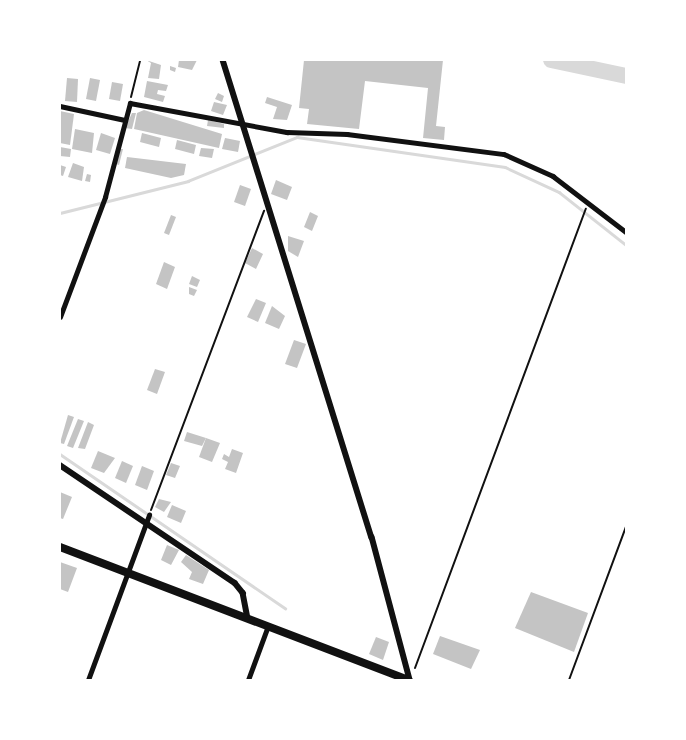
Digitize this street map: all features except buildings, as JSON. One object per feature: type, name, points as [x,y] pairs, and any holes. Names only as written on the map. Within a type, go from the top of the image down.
[{"type":"highway","points":[[60,546],[409,680]]},
{"type":"street","points":[[223,60],[402,637],[409,680]]},
{"type":"street","points":[[60,318],[105,197],[130,103],[243,124],[504,154],[553,176],[626,232]]},
{"type":"street","points":[[60,106],[125,120]]},
{"type":"street","points":[[60,465],[235,584],[243,593],[248,619]]},
{"type":"street","points":[[88,680],[149,514]]},
{"type":"street","points":[[248,680],[268,626]]},
{"type":"path","points":[[130,103],[140,60]]},
{"type":"path","points":[[414,671],[588,203]]},
{"type":"path","points":[[149,514],[260,214],[270,208]]},
{"type":"path","points":[[569,680],[626,527]]},
{"type":"waterway","points":[[551,60],[626,76]]},
{"type":"waterway","points":[[60,213],[188,181],[297,137],[505,167],[559,192],[626,245]]},
{"type":"waterway","points":[[60,454],[285,608]]}]
